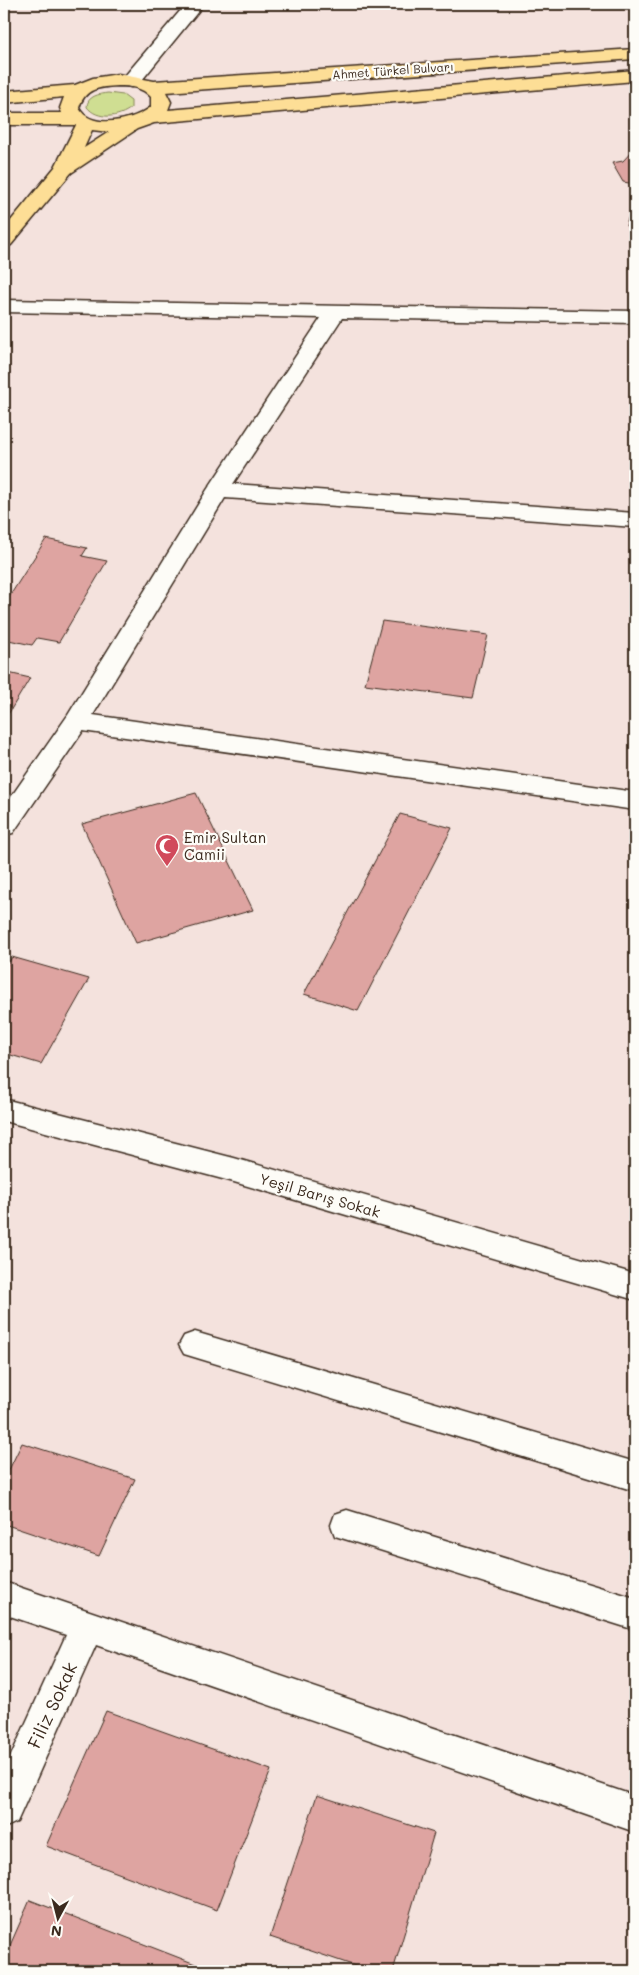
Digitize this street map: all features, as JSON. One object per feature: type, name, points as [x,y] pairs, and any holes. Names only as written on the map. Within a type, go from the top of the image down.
[{"type":"main road","name":"Ahmet Türkel Bulvarı","points":[[151,88],[635,54]]},
{"type":"main road","name":"Ahmet Türkel Bulvarı","points":[[128,127],[153,117],[635,75]]},
{"type":"main road","points":[[4,97],[80,90],[103,81],[131,81],[151,88],[159,94],[162,102],[160,110],[153,117]]},
{"type":"main road","points":[[80,90],[73,96],[69,104],[71,111],[82,121]]},
{"type":"main road","points":[[4,119],[82,121],[114,128],[128,127]]},
{"type":"main road","points":[[4,242],[64,168],[82,121]]},
{"type":"main road","points":[[64,168],[128,127]]},
{"type":"street","points":[[131,81],[195,4]]},
{"type":"street","points":[[4,306],[635,317]]},
{"type":"street","points":[[4,826],[77,721],[218,490],[334,313]]},
{"type":"street","points":[[218,490],[635,520]]},
{"type":"street","points":[[77,721],[635,801]]},
{"type":"street","name":"Yeşil Barış Sokak","points":[[4,1110],[234,1170],[635,1287]]},
{"type":"street","points":[[195,1345],[635,1477]]},
{"type":"street","points":[[347,1525],[635,1614]]},
{"type":"street","points":[[4,1598],[635,1814]]},
{"type":"street","name":"Filiz Sokak","points":[[4,1810],[88,1627]]},
{"type":"green space","points":[[108,93],[123,95],[131,101],[131,108],[114,116],[102,116],[87,107],[91,98]]},
{"type":"building","points":[[635,148],[635,184],[623,182],[612,163],[623,161]]},
{"type":"building","points":[[635,203],[635,227],[626,226],[632,204]]},
{"type":"building","points":[[46,539],[87,548],[82,556],[107,561],[59,642],[37,638],[32,645],[4,639],[4,605]]},
{"type":"building","points":[[382,621],[488,635],[473,698],[365,684]]},
{"type":"building","points":[[4,672],[30,678],[4,721]]},
{"type":"building","name":"Emir Sultan Camii","points":[[196,793],[253,910],[136,943],[82,824]]},
{"type":"building","points":[[400,814],[452,828],[358,1011],[304,994]]},
{"type":"building","points":[[12,957],[89,979],[41,1064],[4,1053],[4,970]]},
{"type":"building","points":[[22,1443],[135,1479],[99,1556],[4,1524],[4,1480]]},
{"type":"building","points":[[106,1711],[271,1770],[217,1910],[46,1846]]},
{"type":"building","points":[[317,1795],[434,1833],[393,1971],[370,1971],[270,1937]]},
{"type":"building","points":[[30,1900],[203,1967],[201,1971],[4,1971],[4,1959]]},
{"type":"place","name":"Emir Sultan Camii","points":[[167,867]]}]
